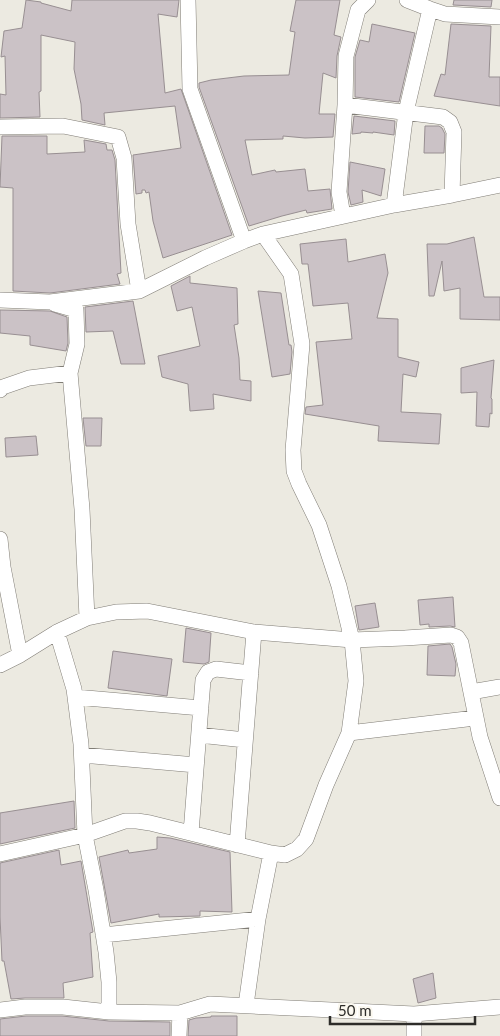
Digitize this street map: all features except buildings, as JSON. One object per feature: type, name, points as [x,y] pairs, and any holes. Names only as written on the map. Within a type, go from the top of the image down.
[{"type":"street","points":[[188,0],[190,89],[244,241]]},
{"type":"street","points":[[343,216],[339,192],[345,105],[346,56],[358,10],[368,0]]},
{"type":"street","points":[[407,0],[444,14],[500,17]]},
{"type":"street","points":[[394,205],[406,112],[430,9]]},
{"type":"street","points":[[345,105],[443,117],[450,122],[454,132],[452,195]]},
{"type":"street","points":[[0,127],[63,126],[118,137],[124,158],[128,224],[139,291]]},
{"type":"street","points":[[0,300],[50,302],[139,291],[244,241],[264,234],[394,205],[500,185]]},
{"type":"street","points":[[0,854],[85,835],[126,820],[150,823],[285,856],[297,849],[306,839],[349,733],[356,681],[352,640],[339,586],[319,525],[294,471],[293,450],[302,344],[291,274],[264,234]]},
{"type":"street","points":[[50,302],[76,310],[77,344],[70,373],[82,509],[87,618]]},
{"type":"street","points":[[0,390],[3,387],[29,378],[70,373]]},
{"type":"street","points":[[0,539],[1,567],[20,655]]},
{"type":"street","points":[[0,665],[20,655],[56,632],[87,618],[116,612],[147,611],[254,632],[352,640],[451,635],[457,637],[461,643],[475,718],[500,798]]},
{"type":"street","points":[[56,632],[75,697],[82,755],[85,835],[103,934],[109,982],[109,1012]]},
{"type":"street","points":[[237,845],[254,632]]},
{"type":"street","points":[[191,833],[203,680],[208,672],[216,669],[251,674]]},
{"type":"street","points":[[471,692],[500,687]]},
{"type":"street","points":[[75,697],[201,708]]},
{"type":"street","points":[[349,733],[475,718]]},
{"type":"street","points":[[199,735],[246,740]]},
{"type":"street","points":[[82,755],[196,765]]},
{"type":"street","points":[[246,1005],[258,919],[271,853]]},
{"type":"street","points":[[103,934],[258,919]]},
{"type":"street","points":[[0,1010],[25,1007],[109,1012],[180,1013],[210,1004],[414,1014],[500,1007]]},
{"type":"street","points":[[179,1036],[180,1013]]},
{"type":"street","points":[[414,1014],[414,1036]]}]
